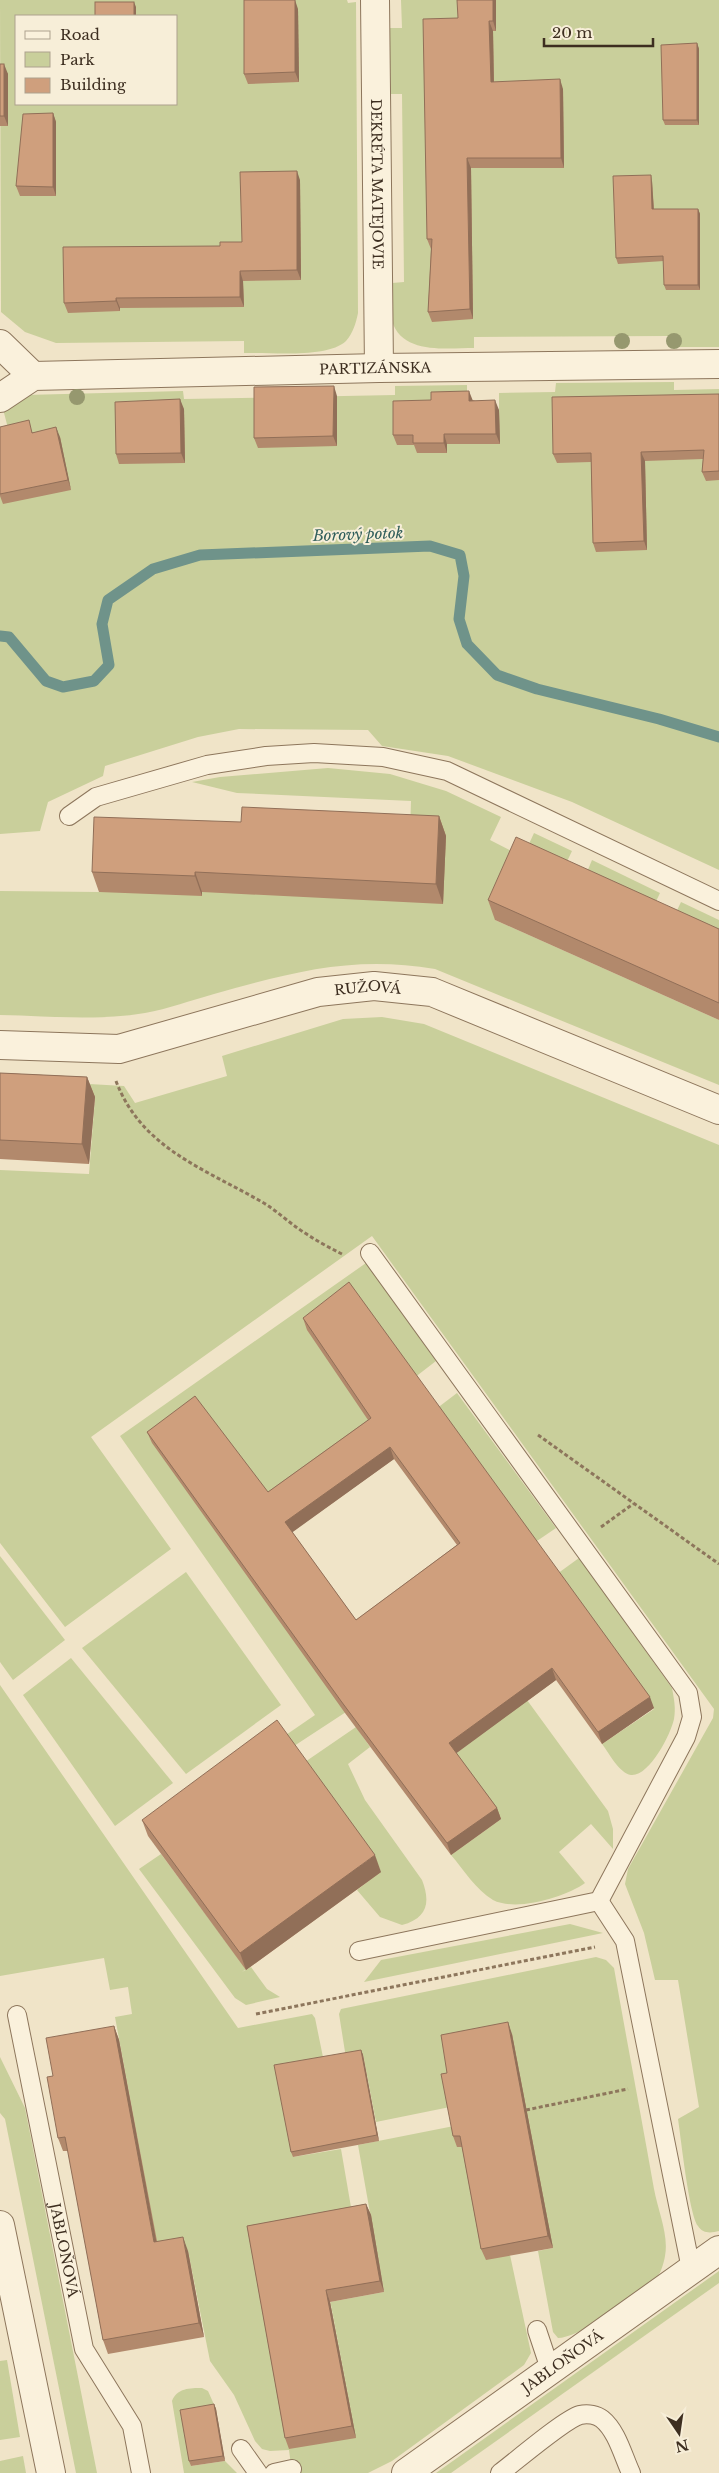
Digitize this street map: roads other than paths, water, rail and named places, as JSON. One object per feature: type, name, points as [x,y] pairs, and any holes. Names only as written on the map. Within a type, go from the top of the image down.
[{"type":"street","name":"DEKRÉTA MATEJOVIE","points":[[375,0],[379,368]]},
{"type":"street","points":[[0,344],[33,376],[0,398]]},
{"type":"street","name":"PARTIZÁNSKA","points":[[33,376],[379,368],[719,364]]},
{"type":"street","name":"RUŽOVÁ","points":[[0,1045],[119,1049],[318,992],[374,986],[432,992],[719,1110]]},
{"type":"street","points":[[0,2225],[51,2473]]},
{"type":"street","name":"JABLOŇOVÁ","points":[[406,2473],[551,2372],[719,2250]]},
{"type":"lane","points":[[69,816],[96,798],[207,765],[266,756],[314,753],[383,756],[447,771],[719,901]]},
{"type":"lane","points":[[370,1253],[688,1693],[692,1717],[686,1737],[599,1901]]},
{"type":"lane","points":[[599,1901],[625,1940],[655,2084],[675,2197],[691,2269]]},
{"type":"lane","points":[[359,1951],[599,1901]]},
{"type":"lane","name":"JABLOŇOVÁ","points":[[17,2015],[84,2349],[132,2426],[141,2473]]},
{"type":"lane","points":[[537,2330],[551,2372]]},
{"type":"lane","points":[[500,2473],[567,2422],[580,2415],[593,2415],[602,2419],[612,2430],[631,2473]]},
{"type":"lane","points":[[241,2449],[258,2473]]},
{"type":"lane","points":[[274,2473],[292,2469]]},
{"type":"waterway","name":"Borový potok","points":[[0,636],[9,637],[46,681],[63,687],[94,681],[109,665],[102,624],[108,600],[153,569],[200,555],[430,546],[460,555],[464,576],[459,619],[467,644],[497,675],[537,689],[659,719],[719,737]]}]
